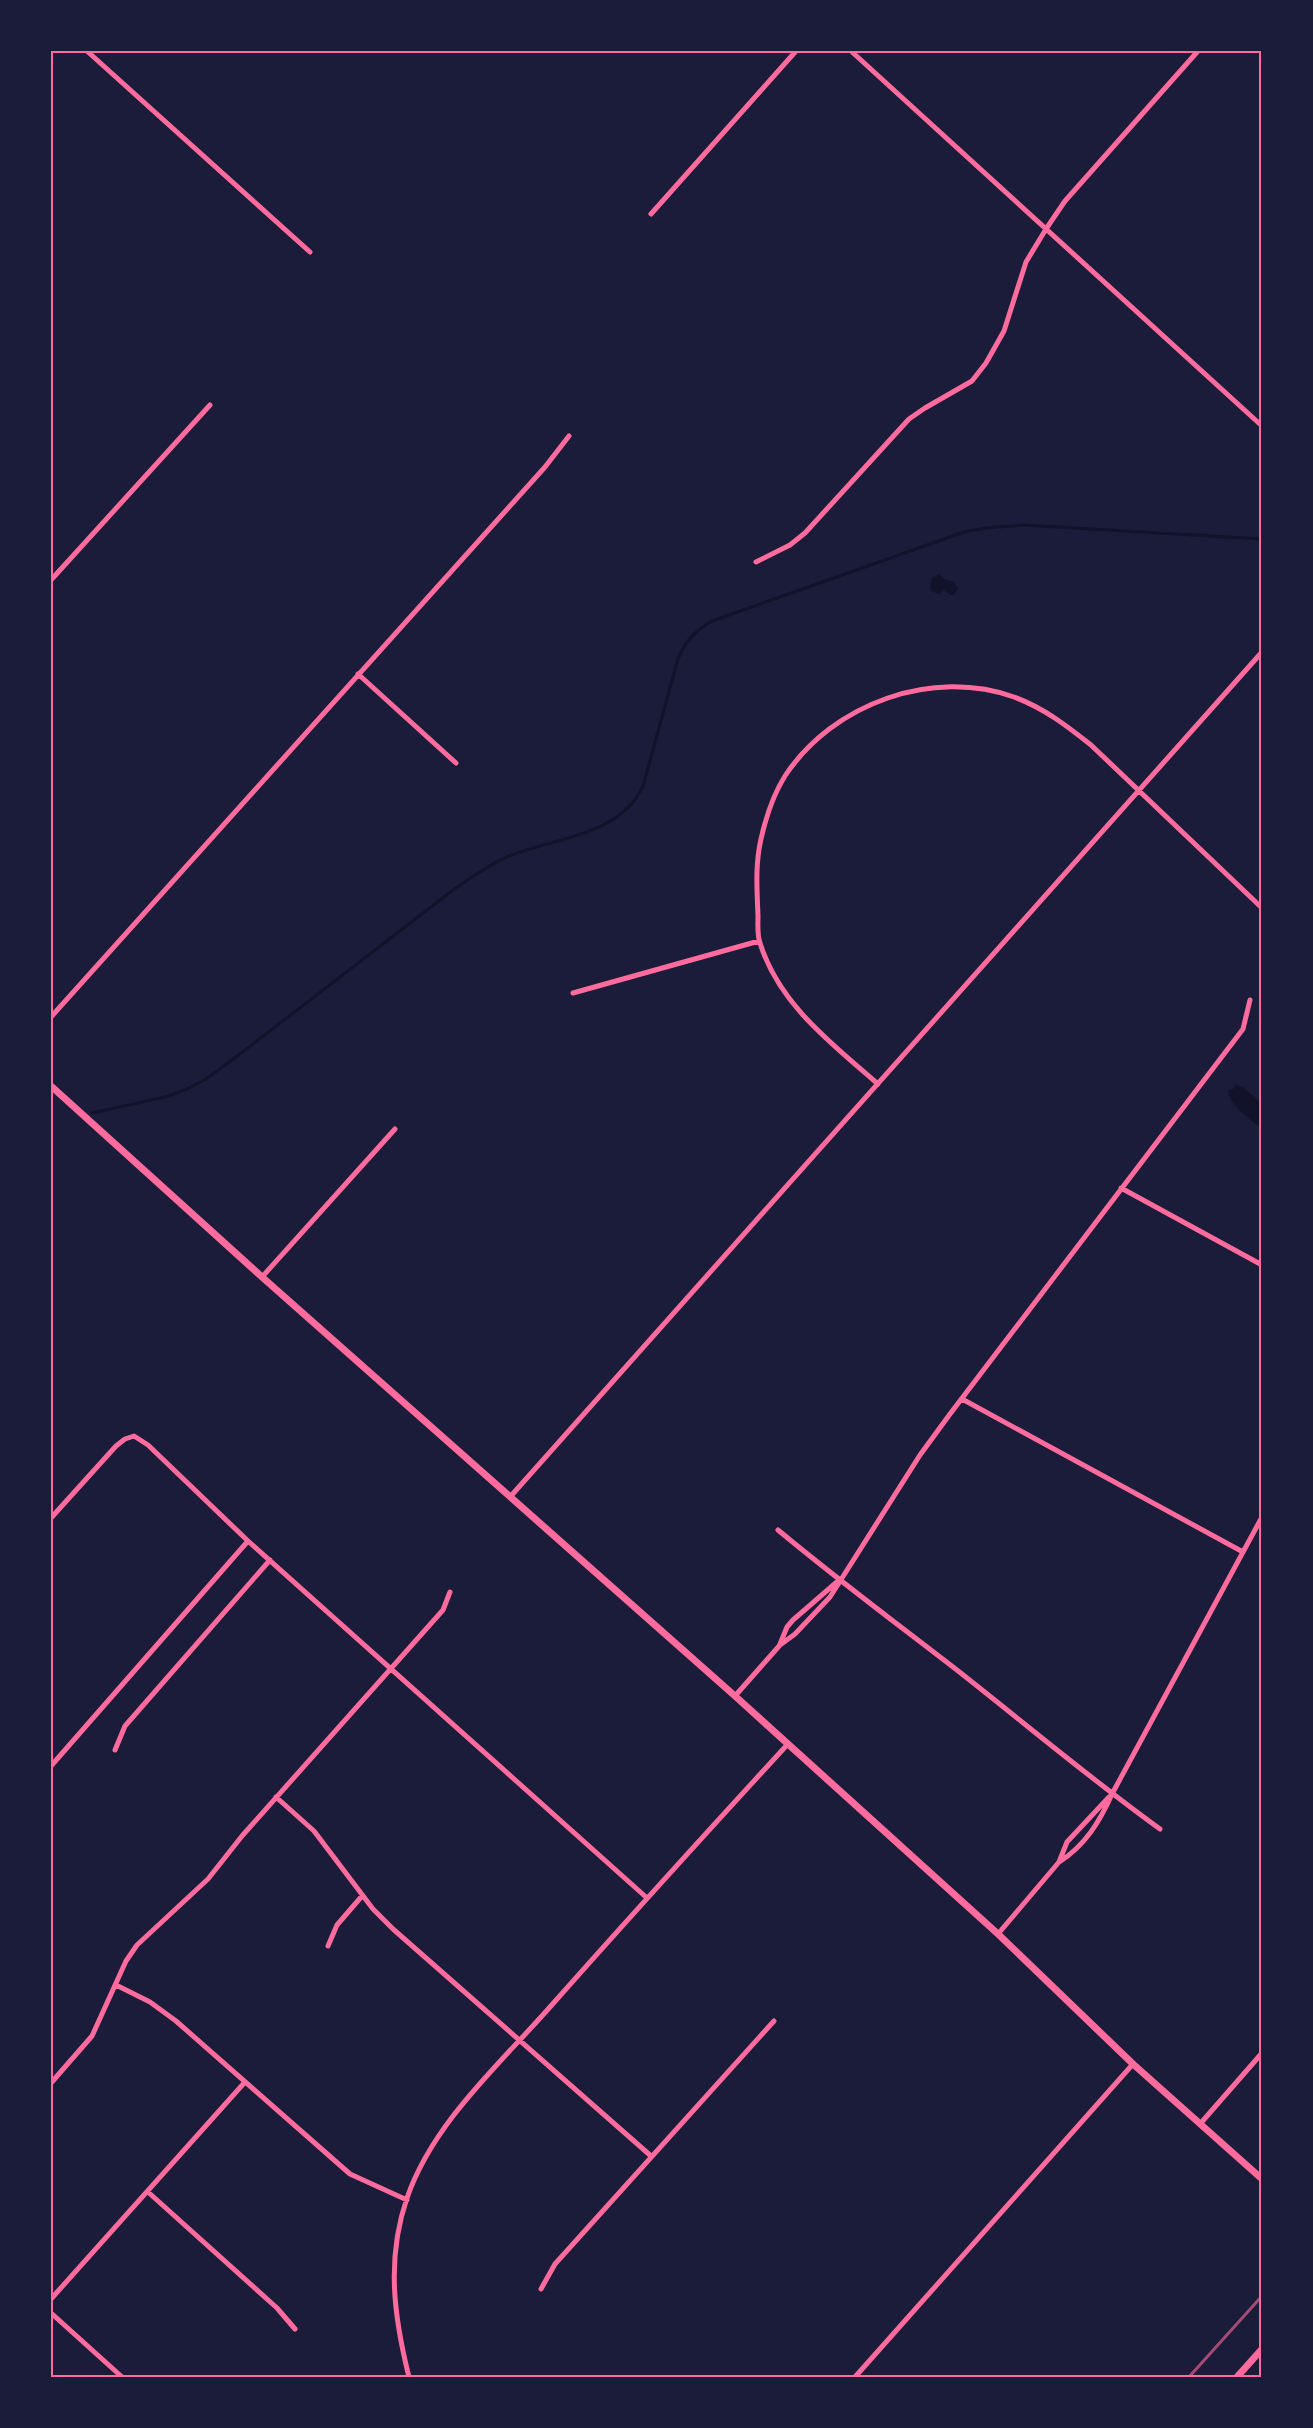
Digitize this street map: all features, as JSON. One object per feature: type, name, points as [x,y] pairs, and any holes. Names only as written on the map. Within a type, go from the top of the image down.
[{"type":"street","points":[[87,51],[309,252]]},
{"type":"street","points":[[651,214],[796,51]]},
{"type":"street","points":[[851,51],[1262,426]]},
{"type":"street","points":[[756,562],[790,545],[806,533],[909,419],[972,381],[986,363],[1004,331],[1026,262],[1065,201],[1198,51]]},
{"type":"street","points":[[51,580],[210,405]]},
{"type":"street","points":[[51,1017],[545,466],[569,436]]},
{"type":"street","points":[[510,1497],[1262,652]]},
{"type":"street","points":[[358,674],[456,763]]},
{"type":"street","points":[[878,1084],[805,1018],[776,978],[759,941],[757,854],[764,822],[774,796],[786,776],[813,744],[852,714],[889,698],[917,690],[946,687],[974,688],[1013,697],[1036,706],[1062,721],[1091,745],[1262,908]]},
{"type":"street","points":[[573,993],[759,941]]},
{"type":"street","points":[[735,1696],[780,1645],[795,1634],[830,1597],[920,1455],[1243,1029],[1250,1000]]},
{"type":"street","points":[[51,1086],[262,1277],[735,1696],[998,1934],[1133,2064],[1262,2179]]},
{"type":"street","points":[[262,1277],[395,1129]]},
{"type":"street","points":[[1121,1188],[1262,1265]]},
{"type":"street","points":[[962,1399],[1243,1552]]},
{"type":"street","points":[[51,1518],[116,1446],[134,1436],[148,1445],[248,1541],[647,1898]]},
{"type":"street","points":[[998,1934],[1059,1862],[1073,1853],[1100,1821],[1112,1794],[1262,1517]]},
{"type":"street","points":[[778,1530],[1112,1794],[1160,1829]]},
{"type":"street","points":[[51,1766],[248,1541]]},
{"type":"street","points":[[115,1750],[124,1726],[270,1560]]},
{"type":"street","points":[[780,1645],[787,1628],[824,1591],[839,1580]]},
{"type":"street","points":[[51,2083],[92,2036],[126,1961],[137,1945],[208,1879],[276,1797],[444,1610],[450,1592]]},
{"type":"street","points":[[804,1610],[812,1617]]},
{"type":"street","points":[[409,2377],[395,2311],[394,2276],[397,2238],[406,2200],[431,2146],[456,2113],[521,2039],[787,1745]]},
{"type":"street","points":[[1059,1862],[1067,1842],[1112,1794]]},
{"type":"street","points":[[276,1797],[314,1831],[362,1896],[393,1929],[521,2039],[651,2156]]},
{"type":"street","points":[[328,1946],[337,1925],[362,1896]]},
{"type":"street","points":[[116,1985],[150,2002],[176,2021],[350,2174],[406,2200]]},
{"type":"street","points":[[541,2289],[555,2264],[774,2021]]},
{"type":"street","points":[[1200,2124],[1262,2053]]},
{"type":"street","points":[[855,2377],[1133,2064]]},
{"type":"street","points":[[51,2299],[245,2082]]},
{"type":"street","points":[[148,2192],[277,2308],[295,2329]]},
{"type":"street","points":[[51,2313],[122,2377]]},
{"type":"street","points":[[1237,2377],[1262,2349]]},
{"type":"shaded area","points":[[939,574],[946,580],[954,582],[958,589],[954,595],[944,590],[939,594],[931,591],[932,578]]},
{"type":"shaded area","points":[[1235,1085],[1243,1087],[1262,1104],[1262,1119],[1259,1119],[1262,1121],[1262,1128],[1247,1117],[1231,1100],[1228,1090],[1233,1089]]},
{"type":"waterway","points":[[92,1113],[169,1096],[206,1079],[482,870],[509,856],[584,833],[619,816],[632,803],[643,786],[678,659],[691,637],[712,621],[964,532],[985,528],[1023,525],[1262,539]]},
{"type":"railway","points":[[1189,2377],[1262,2296]]}]
